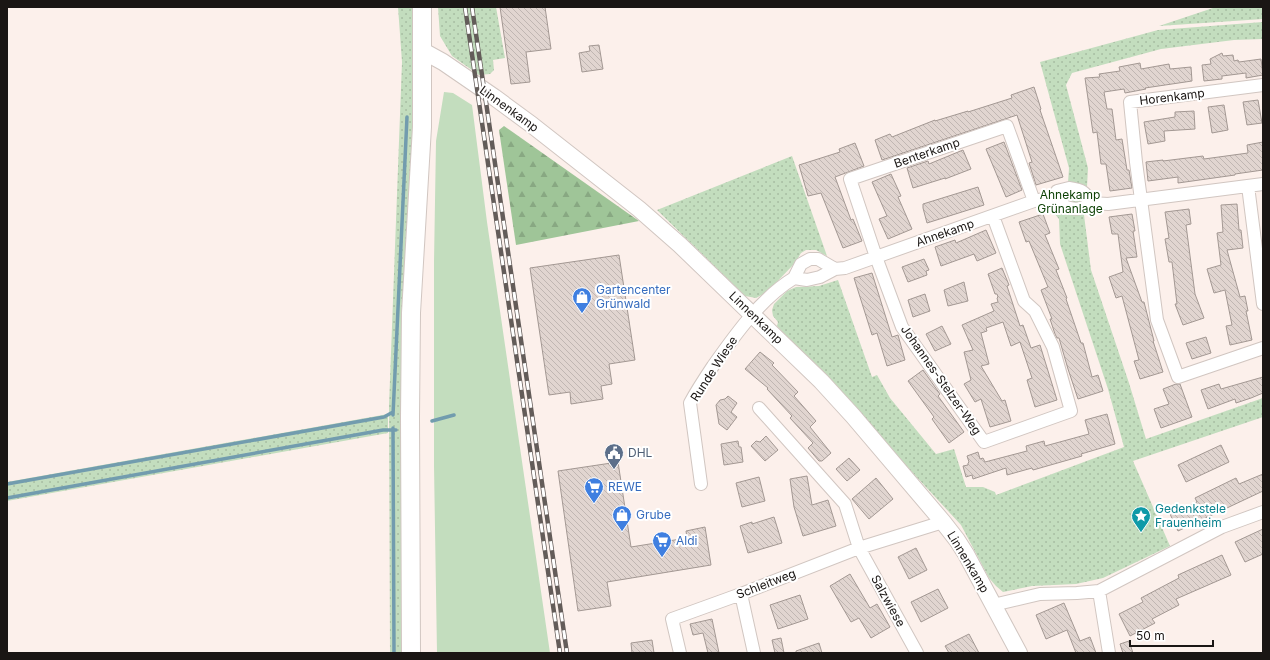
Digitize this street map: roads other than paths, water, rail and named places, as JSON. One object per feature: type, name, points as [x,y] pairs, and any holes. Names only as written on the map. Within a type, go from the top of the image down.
[{"type":"main road","points":[[411,653],[411,313],[422,127],[422,7]]},
{"type":"main road","name":"Linnenkamp","points":[[423,51],[443,62],[494,97],[613,187],[680,245],[753,314],[821,382],[853,416],[957,540],[1019,653]]},
{"type":"street","name":"Horenkamp","points":[[1141,199],[1130,102],[1263,85]]},
{"type":"street","name":"Benterkamp","points":[[876,257],[850,179],[1007,126],[1034,201]]},
{"type":"street","points":[[1055,196],[1058,204],[1076,210],[1091,203],[1108,204],[1263,184]]},
{"type":"street","points":[[1248,186],[1263,304]]},
{"type":"street","name":"Ahnekamp","points":[[794,278],[807,280],[820,277],[834,269],[845,268],[1034,201],[1055,196],[1057,191],[1069,188],[1081,190],[1088,196],[1091,203]]},
{"type":"street","points":[[1141,199],[1158,320],[1178,377],[1263,348]]},
{"type":"street","name":"Johannes-Stelzer-Weg","points":[[876,257],[902,327],[984,442],[1071,411],[1053,347],[1035,311],[1024,301],[993,216]]},
{"type":"street","points":[[794,278],[801,264],[810,259],[818,259],[834,269]]},
{"type":"street","name":"Runde Wiese","points":[[701,484],[690,403],[728,345],[753,314],[783,285],[794,278]]},
{"type":"street","points":[[759,408],[845,504],[859,548]]},
{"type":"street","points":[[993,605],[1040,594],[1077,593],[1099,590],[1222,527],[1263,512]]},
{"type":"street","name":"Schleitweg","points":[[680,653],[672,619],[859,548],[929,525],[943,522]]},
{"type":"street","name":"Salzwiese","points":[[859,548],[917,653]]},
{"type":"street","points":[[1099,590],[1108,653]]},
{"type":"street","points":[[741,594],[754,653]]},
{"type":"waterway","points":[[393,415],[407,117]]},
{"type":"waterway","points":[[7,484],[384,417],[393,412]]},
{"type":"waterway","points":[[432,421],[454,415]]},
{"type":"waterway","points":[[393,428],[394,653]]},
{"type":"waterway","points":[[7,498],[383,430],[396,430]]},
{"type":"railway","points":[[465,7],[560,653]]},
{"type":"railway","points":[[472,7],[567,653]]},
{"type":"place","name":"Gartencenter Grünwald","points":[[582,314]]},
{"type":"place","name":"DHL","points":[[614,470]]},
{"type":"place","name":"REWE","points":[[594,504]]},
{"type":"place","name":"Grube","points":[[622,532]]},
{"type":"place","name":"Gedenkstele Frauenheim","points":[[1141,533]]},
{"type":"place","name":"Aldi","points":[[662,558]]},
{"type":"park label","name":"Ahnekamp Grünanlage","points":[[1070,202]]}]
